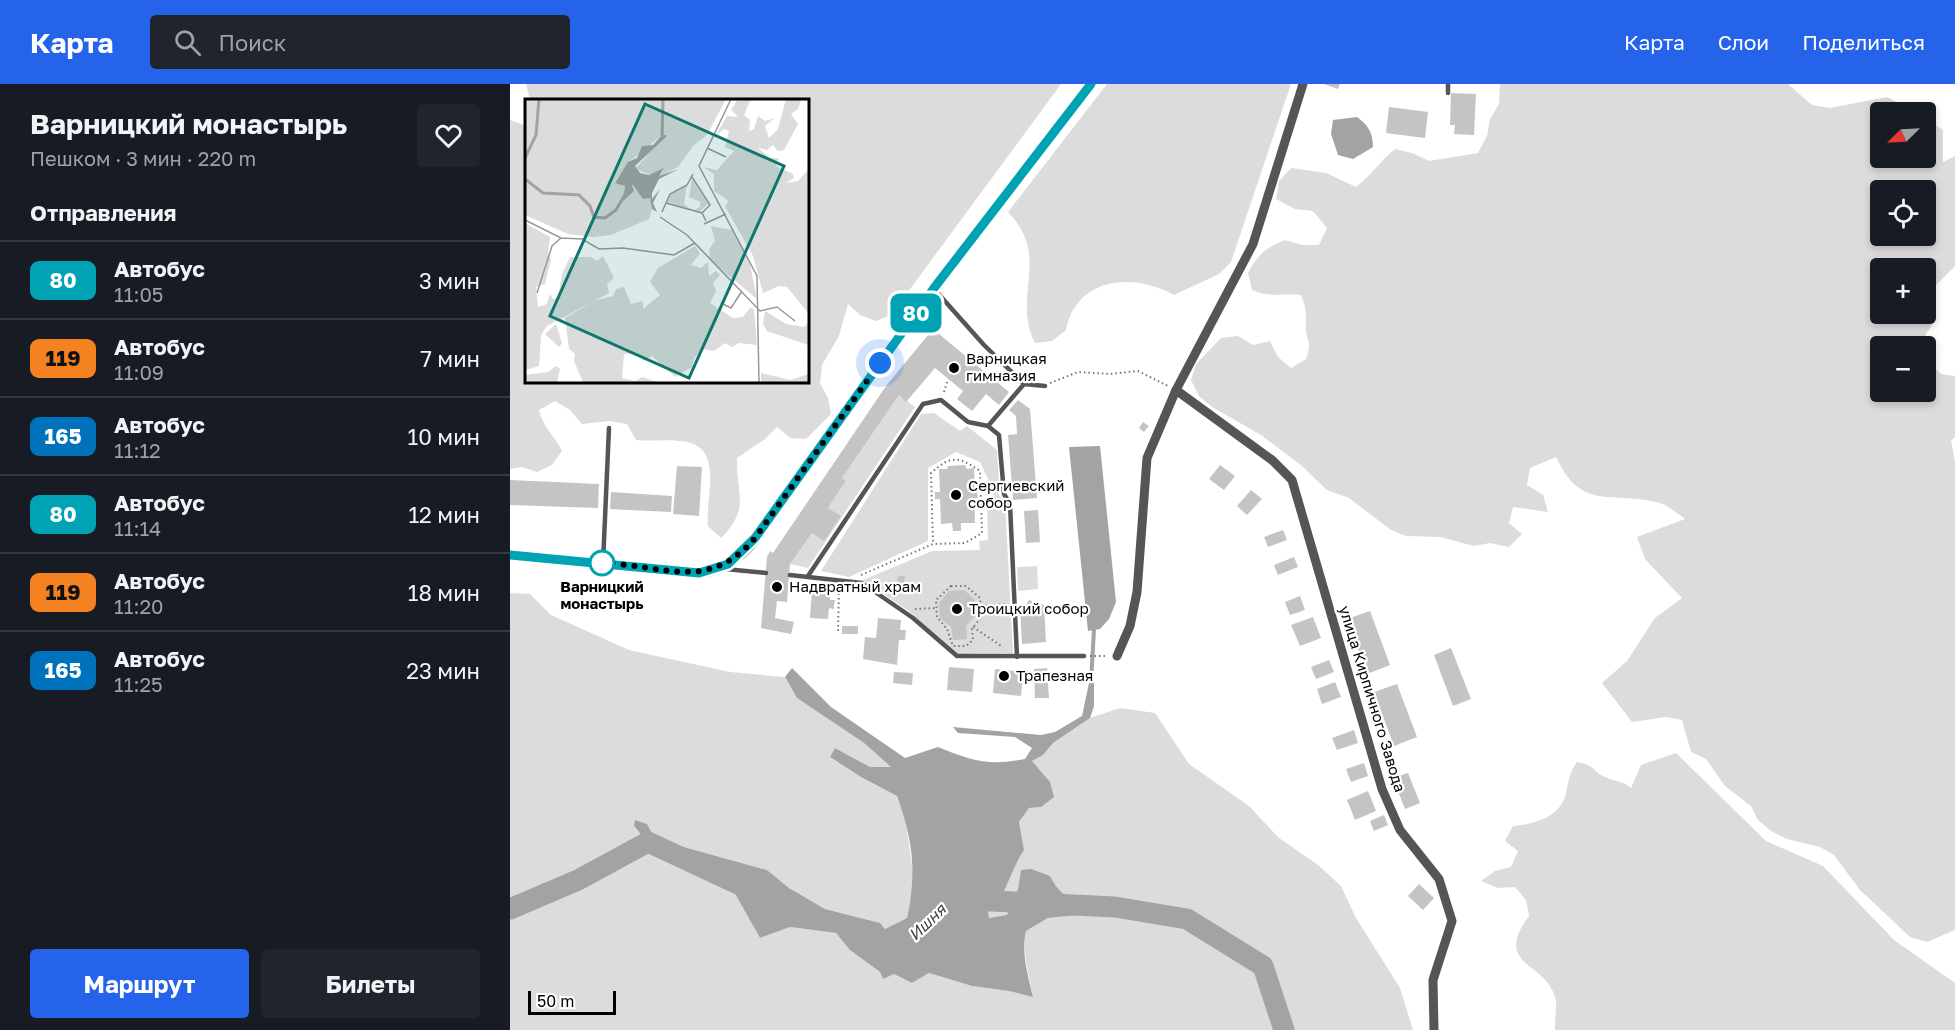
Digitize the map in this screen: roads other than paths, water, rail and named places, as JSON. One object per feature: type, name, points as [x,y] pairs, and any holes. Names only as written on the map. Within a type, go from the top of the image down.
[{"type":"street","points":[[510,555],[699,573],[719,568],[737,558],[755,538],[934,288],[1091,84]]},
{"type":"street","points":[[1117,656],[1130,626],[1137,592],[1147,458],[1176,390],[1253,244],[1303,84]]},
{"type":"street","name":"улица Кирпичного Завода","points":[[1176,390],[1272,460],[1292,480],[1382,789],[1400,830],[1439,879],[1452,921],[1433,980],[1434,1030]]},
{"type":"lane","points":[[1448,84],[1448,93]]},
{"type":"lane","points":[[934,288],[984,345],[1024,384],[1045,386]]},
{"type":"lane","points":[[988,426],[1024,384]]},
{"type":"lane","points":[[808,576],[923,404],[941,400],[968,422],[988,426],[999,435],[1004,494],[1010,504],[1017,657]]},
{"type":"lane","points":[[603,563],[609,429]]},
{"type":"lane","points":[[719,568],[766,573]]},
{"type":"lane","points":[[790,575],[862,583],[901,609],[957,656],[1084,657]]},
{"type":"water","points":[[1357,117],[1369,130],[1373,147],[1353,159],[1338,155],[1331,134],[1333,120]]},
{"type":"water","points":[[1100,446],[1116,602],[1109,619],[1100,629],[1088,631],[1069,447]]},
{"type":"water","points":[[792,668],[831,707],[905,758],[938,747],[971,759],[991,762],[1025,759],[1032,748],[1015,737],[958,733],[953,727],[1041,735],[1055,732],[1082,716],[1089,683],[1094,682],[1094,706],[1090,718],[1053,743],[1043,755],[1032,761],[1050,782],[1054,797],[1041,807],[1029,808],[1019,822],[1024,850],[995,907],[988,909],[989,918],[1007,915],[1018,889],[1021,870],[1031,869],[1050,876],[1062,893],[1084,906],[1091,909],[1104,903],[1115,907],[1103,916],[1087,914],[1048,918],[1026,931],[1025,956],[1033,997],[972,986],[929,973],[912,983],[894,974],[883,979],[880,972],[850,950],[836,933],[790,927],[760,938],[725,876],[660,854],[644,854],[633,849],[647,842],[634,826],[635,820],[647,824],[652,834],[673,844],[767,870],[789,888],[825,909],[880,923],[885,929],[907,918],[912,886],[912,857],[907,827],[897,796],[830,757],[835,748],[870,767],[891,767],[864,743],[797,698],[785,677]]},
{"type":"waterway","points":[[1091,682],[1094,630]]},
{"type":"waterway","name":"Ишня","points":[[510,909],[578,880],[648,842],[753,891]]},
{"type":"waterway","name":"Ишня","points":[[971,900],[1115,907],[1187,919],[1263,966],[1284,1030]]},
{"type":"place","name":"Варницкая гимназия","points":[[954,368]]},
{"type":"place","name":"Сергиевский собор","points":[[956,495]]},
{"type":"place","name":"Варницкий монастырь","points":[[602,563]]},
{"type":"place","name":"Надвратный храм","points":[[777,587]]},
{"type":"place","name":"Троицкий собор","points":[[957,609]]},
{"type":"place","name":"Трапезная","points":[[1004,676]]}]
